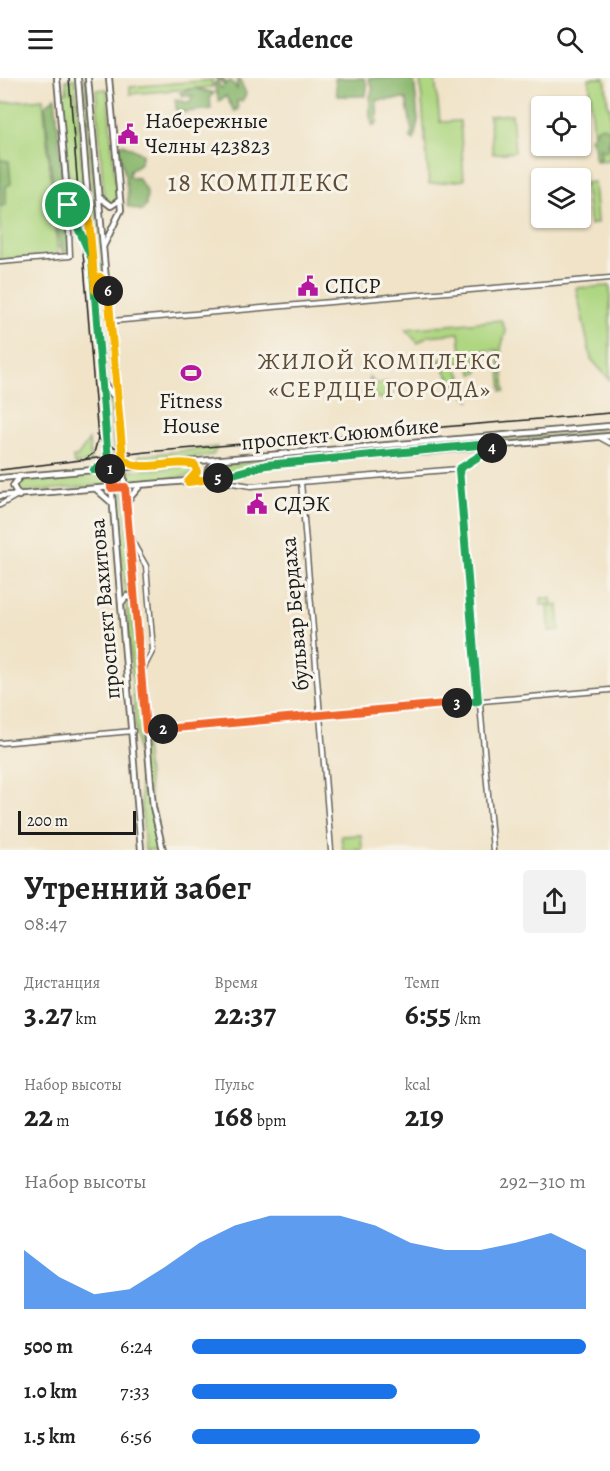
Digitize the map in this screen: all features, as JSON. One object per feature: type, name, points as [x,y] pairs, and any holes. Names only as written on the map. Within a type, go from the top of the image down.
[{"type":"main road","points":[[57,78],[68,205],[92,259]]},
{"type":"main road","name":"проспект Вахитова","points":[[78,78],[141,850]]},
{"type":"main road","name":"проспект Вахитова","points":[[88,78],[112,321],[140,674],[153,807],[163,850]]},
{"type":"main road","points":[[103,247],[121,210],[111,80]]},
{"type":"main road","points":[[68,198],[78,206],[86,201],[87,196]]},
{"type":"main road","points":[[99,197],[111,206],[120,200]]},
{"type":"main road","points":[[95,290],[96,281],[100,277],[105,281],[108,290]]},
{"type":"main road","points":[[103,380],[112,394],[115,391],[117,380]]},
{"type":"main road","name":"проспект Сююмбике","points":[[0,478],[610,426]]},
{"type":"main road","name":"проспект Сююмбике","points":[[0,496],[188,482],[213,479],[266,465],[500,443],[610,436]]},
{"type":"main road","points":[[123,459],[138,466]]},
{"type":"main road","points":[[213,479],[207,472],[216,460]]},
{"type":"main road","points":[[94,470],[108,461]]},
{"type":"main road","points":[[186,462],[195,465],[197,472],[188,482]]},
{"type":"main road","points":[[18,496],[13,486],[20,476]]},
{"type":"main road","points":[[126,502],[140,486]]},
{"type":"main road","points":[[96,489],[112,504]]},
{"type":"main road","points":[[121,603],[127,596],[135,601]]},
{"type":"street","points":[[0,262],[68,257],[72,254],[68,205]]},
{"type":"street","points":[[71,239],[76,234],[85,242]]},
{"type":"street","points":[[112,321],[610,278]]},
{"type":"street","points":[[598,437],[610,443]]},
{"type":"street","points":[[213,479],[251,486],[459,469],[500,443]]},
{"type":"street","points":[[459,469],[478,701],[494,850]]},
{"type":"street","name":"бульвар Бердаха","points":[[301,482],[332,850]]},
{"type":"street","points":[[0,505],[18,496]]},
{"type":"street","points":[[129,536],[146,566],[153,650],[140,674]]},
{"type":"street","points":[[146,730],[610,690]]},
{"type":"street","points":[[0,743],[133,731]]},
{"type":"green space","points":[[84,78],[86,78],[103,276],[97,276]]},
{"type":"green space","points":[[216,78],[222,78],[226,83],[231,81],[237,89],[237,80],[240,80],[246,94],[242,101],[237,101],[238,109],[234,111],[226,96],[219,101],[214,84],[217,81],[221,88],[225,85]]},
{"type":"green space","points":[[335,78],[364,78],[367,85],[366,96],[337,96]]},
{"type":"green space","points":[[368,78],[414,78],[418,120],[414,140],[410,137],[412,131],[406,99],[377,100],[377,123],[373,126],[370,107],[373,88]]},
{"type":"green space","points":[[420,78],[435,78],[440,122],[460,121],[464,180],[429,184]]},
{"type":"green space","points":[[589,78],[605,78],[608,107],[610,107],[610,160],[596,161]]},
{"type":"green space","points":[[75,79],[88,245],[71,204],[61,92],[67,92],[66,80]]},
{"type":"green space","points":[[212,80],[212,87],[130,94],[130,87]]},
{"type":"green space","points":[[194,88],[214,93],[210,97],[211,109],[177,113],[175,99],[189,103],[193,96],[183,96],[180,93]]},
{"type":"green space","points":[[107,89],[117,200],[111,205],[104,200],[96,90]]},
{"type":"green space","points":[[55,97],[70,250],[63,254],[58,237],[45,106]]},
{"type":"green space","points":[[43,99],[58,255],[0,260],[0,103]]},
{"type":"green space","points":[[512,114],[515,152],[493,154],[489,116]]},
{"type":"green space","points":[[603,126],[610,131],[608,148],[605,151],[600,148],[601,157],[597,159],[594,157],[595,149],[591,137],[598,128]]},
{"type":"green space","points":[[123,144],[143,154],[140,163],[130,171],[129,177],[138,178],[147,192],[146,206],[142,211],[127,206],[127,186],[119,147]]},
{"type":"green space","points":[[0,160],[9,161],[11,184],[6,186],[6,205],[0,206]]},
{"type":"green space","points":[[591,182],[594,182],[597,223],[591,225]]},
{"type":"green space","points":[[610,286],[610,380],[591,359],[576,288]]},
{"type":"green space","points":[[501,320],[506,331],[501,348],[505,391],[502,391],[498,350],[476,351],[478,373],[472,374],[470,356],[455,366],[462,377],[458,381],[469,393],[470,400],[457,388],[438,361],[447,355],[461,351],[459,333],[428,336],[418,343],[405,329]]},
{"type":"green space","points":[[369,377],[376,384],[388,382],[394,386],[391,397],[382,399],[373,396]]},
{"type":"green space","points":[[115,395],[121,464],[115,465],[110,396]]},
{"type":"green space","points":[[610,430],[610,433],[267,462],[215,477],[210,473],[214,467],[258,461]]},
{"type":"green space","points":[[89,440],[91,462],[74,464],[73,457],[77,457]]},
{"type":"green space","points":[[217,447],[213,455],[139,462],[139,456]]},
{"type":"green space","points":[[192,466],[195,471],[190,476],[130,484],[129,471]]},
{"type":"green space","points":[[107,472],[108,485],[21,492],[17,487],[21,481]]},
{"type":"green space","points":[[124,491],[132,595],[125,595],[116,492]]},
{"type":"green space","points":[[541,598],[551,598],[552,605],[558,605],[560,630],[549,631],[548,606],[551,605],[541,605]]},
{"type":"green space","points":[[128,599],[131,601],[151,808],[159,850],[145,850],[126,601]]},
{"type":"green space","points":[[361,835],[362,850],[343,850],[341,836]]},
{"type":"tram line","points":[[69,78],[98,438],[94,453],[84,460]]},
{"type":"tram line","points":[[0,470],[146,452],[610,413]]},
{"type":"tram line","points":[[96,435],[104,444],[132,452]]},
{"type":"place","name":"Набережные Челны 423823","points":[[128,134]]},
{"type":"place","name":"СПСР","points":[[308,286]]},
{"type":"place","name":"Fitness House","points":[[191,373]]},
{"type":"place","name":"СДЭК","points":[[257,504]]},
{"type":"district","name":"18 КОМПЛЕКС","points":[[259,182]]},
{"type":"district","name":"ЖИЛОЙ КОМПЛЕКС «СЕРДЦЕ ГОРОДА»","points":[[380,375]]},
{"type":"route","points":[[87,196],[95,290],[96,281],[100,277],[105,281],[108,290],[123,459],[126,462],[138,466],[186,462],[195,465],[197,472],[195,477],[188,482],[190,482],[220,478],[266,465],[500,443],[459,469],[478,701],[259,722],[146,730],[125,487],[111,488],[110,468],[94,470],[102,467],[108,461],[92,259],[68,205],[68,198],[78,206],[86,201],[87,196]]}]
